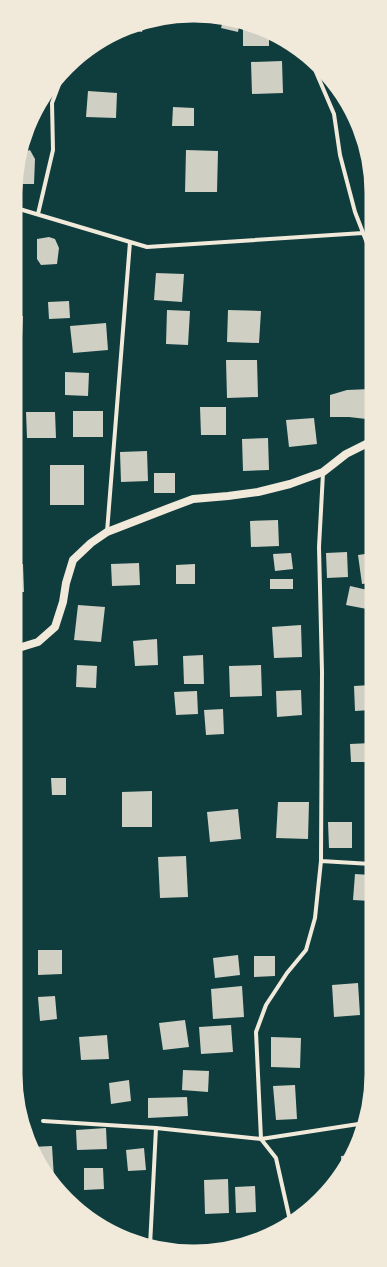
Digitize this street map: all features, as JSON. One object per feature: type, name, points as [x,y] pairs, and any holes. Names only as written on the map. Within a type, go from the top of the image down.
[{"type":"main road","points":[[20,647],[38,642],[55,627],[63,602],[66,583],[74,560],[91,543],[107,532],[193,500],[258,492],[290,484],[323,472],[346,454],[367,444]]},
{"type":"street","points":[[316,71],[334,114],[340,155],[355,212],[367,243]]},
{"type":"street","points":[[38,214],[53,150],[52,104],[60,83]]},
{"type":"street","points":[[20,209],[147,247],[363,233]]},
{"type":"street","points":[[107,532],[130,242]]},
{"type":"street","points":[[290,1218],[276,1158],[261,1139],[256,1032],[266,1005],[287,973],[306,950],[315,918],[321,861],[322,672],[319,548],[323,472]]},
{"type":"street","points":[[321,861],[367,864]]},
{"type":"street","points":[[42,1121],[156,1128],[261,1139],[359,1124]]},
{"type":"street","points":[[150,1241],[156,1128]]},
{"type":"building","points":[[223,22],[239,26],[238,32],[221,28]]},
{"type":"building","points":[[243,27],[269,38],[269,46],[243,46]]},
{"type":"building","points":[[143,28],[142,32],[134,30]]},
{"type":"building","points":[[282,61],[283,93],[252,94],[251,62]]},
{"type":"building","points":[[88,91],[117,93],[116,118],[86,117]]},
{"type":"building","points":[[173,107],[194,108],[194,126],[172,126]]},
{"type":"building","points":[[30,150],[35,159],[34,184],[20,184],[25,152]]},
{"type":"building","points":[[186,150],[218,151],[217,192],[185,192]]},
{"type":"building","points":[[49,237],[55,239],[59,248],[57,264],[41,265],[37,259],[37,239]]},
{"type":"building","points":[[156,273],[184,274],[182,302],[154,300]]},
{"type":"building","points":[[69,301],[70,318],[49,319],[48,302]]},
{"type":"building","points":[[167,310],[190,311],[188,345],[166,344]]},
{"type":"building","points":[[228,310],[261,311],[259,343],[227,342]]},
{"type":"building","points":[[20,316],[23,316],[22,338],[20,338]]},
{"type":"building","points":[[106,323],[108,350],[73,353],[70,326]]},
{"type":"building","points":[[226,360],[257,360],[258,397],[227,398]]},
{"type":"building","points":[[65,372],[89,373],[88,396],[65,395]]},
{"type":"building","points":[[367,389],[366,419],[330,417],[330,395],[347,390]]},
{"type":"building","points":[[200,407],[226,407],[226,435],[201,435]]},
{"type":"building","points":[[73,411],[103,411],[103,437],[73,437]]},
{"type":"building","points":[[26,412],[55,412],[56,438],[27,438]]},
{"type":"building","points":[[314,418],[317,444],[289,447],[286,420]]},
{"type":"building","points":[[268,438],[269,470],[243,471],[242,439]]},
{"type":"building","points":[[147,451],[148,481],[121,482],[120,452]]},
{"type":"building","points":[[50,465],[84,465],[84,505],[50,505]]},
{"type":"building","points":[[154,473],[175,473],[175,493],[154,493]]},
{"type":"building","points":[[278,520],[279,546],[251,547],[250,521]]},
{"type":"building","points":[[347,552],[348,577],[327,578],[326,553]]},
{"type":"building","points":[[291,553],[293,569],[275,571],[273,554]]},
{"type":"building","points":[[367,554],[367,584],[362,584],[358,555]]},
{"type":"building","points":[[139,563],[140,585],[112,586],[111,564]]},
{"type":"building","points":[[20,564],[23,564],[24,592],[20,592]]},
{"type":"building","points":[[195,564],[195,584],[176,584],[176,565]]},
{"type":"building","points":[[270,579],[293,579],[293,589],[270,589]]},
{"type":"building","points":[[350,586],[367,590],[367,609],[346,605]]},
{"type":"building","points":[[78,605],[105,607],[101,642],[74,640]]},
{"type":"building","points":[[301,625],[302,657],[274,658],[272,627]]},
{"type":"building","points":[[157,639],[158,665],[135,666],[133,641]]},
{"type":"building","points":[[203,655],[204,684],[184,684],[183,656]]},
{"type":"building","points":[[77,665],[97,666],[96,688],[76,687]]},
{"type":"building","points":[[261,665],[262,696],[230,697],[229,666]]},
{"type":"building","points":[[367,685],[367,710],[355,711],[354,686]]},
{"type":"building","points":[[301,690],[302,715],[277,717],[276,691]]},
{"type":"building","points":[[197,691],[198,714],[176,715],[174,692]]},
{"type":"building","points":[[223,709],[224,734],[206,735],[204,710]]},
{"type":"building","points":[[367,743],[367,762],[351,762],[350,744]]},
{"type":"building","points":[[51,778],[66,778],[66,795],[52,795]]},
{"type":"building","points":[[152,791],[152,827],[122,827],[122,792]]},
{"type":"building","points":[[278,802],[309,802],[308,839],[276,838]]},
{"type":"building","points":[[238,809],[241,839],[210,842],[207,812]]},
{"type":"building","points":[[328,822],[352,822],[352,848],[329,848]]},
{"type":"building","points":[[186,856],[188,897],[160,898],[158,857]]},
{"type":"building","points":[[355,874],[367,875],[367,901],[353,900]]},
{"type":"building","points":[[38,950],[62,950],[62,974],[38,975]]},
{"type":"building","points":[[238,955],[240,975],[215,978],[213,958]]},
{"type":"building","points":[[254,956],[275,956],[275,976],[254,977]]},
{"type":"building","points":[[358,983],[360,1015],[334,1017],[332,985]]},
{"type":"building","points":[[242,986],[244,1017],[213,1019],[211,989]]},
{"type":"building","points":[[55,996],[57,1019],[40,1021],[38,997]]},
{"type":"building","points":[[185,1020],[189,1047],[163,1050],[159,1023]]},
{"type":"building","points":[[231,1025],[233,1052],[201,1054],[199,1027]]},
{"type":"building","points":[[107,1035],[109,1059],[81,1060],[79,1037]]},
{"type":"building","points":[[271,1037],[301,1038],[300,1068],[271,1067]]},
{"type":"building","points":[[183,1070],[209,1071],[208,1092],[182,1090]]},
{"type":"building","points":[[129,1080],[131,1101],[111,1104],[109,1083]]},
{"type":"building","points":[[295,1085],[297,1119],[276,1120],[273,1086]]},
{"type":"building","points":[[187,1097],[188,1116],[148,1118],[148,1098]]},
{"type":"building","points":[[106,1128],[107,1149],[77,1150],[76,1130]]},
{"type":"building","points":[[52,1146],[54,1176],[43,1160],[36,1147]]},
{"type":"building","points":[[144,1148],[146,1170],[128,1171],[126,1150]]},
{"type":"building","points":[[346,1155],[341,1164],[341,1156]]},
{"type":"building","points":[[84,1168],[103,1168],[104,1189],[84,1190]]},
{"type":"building","points":[[228,1179],[229,1213],[205,1214],[204,1180]]},
{"type":"building","points":[[255,1186],[256,1212],[236,1213],[235,1187]]}]
